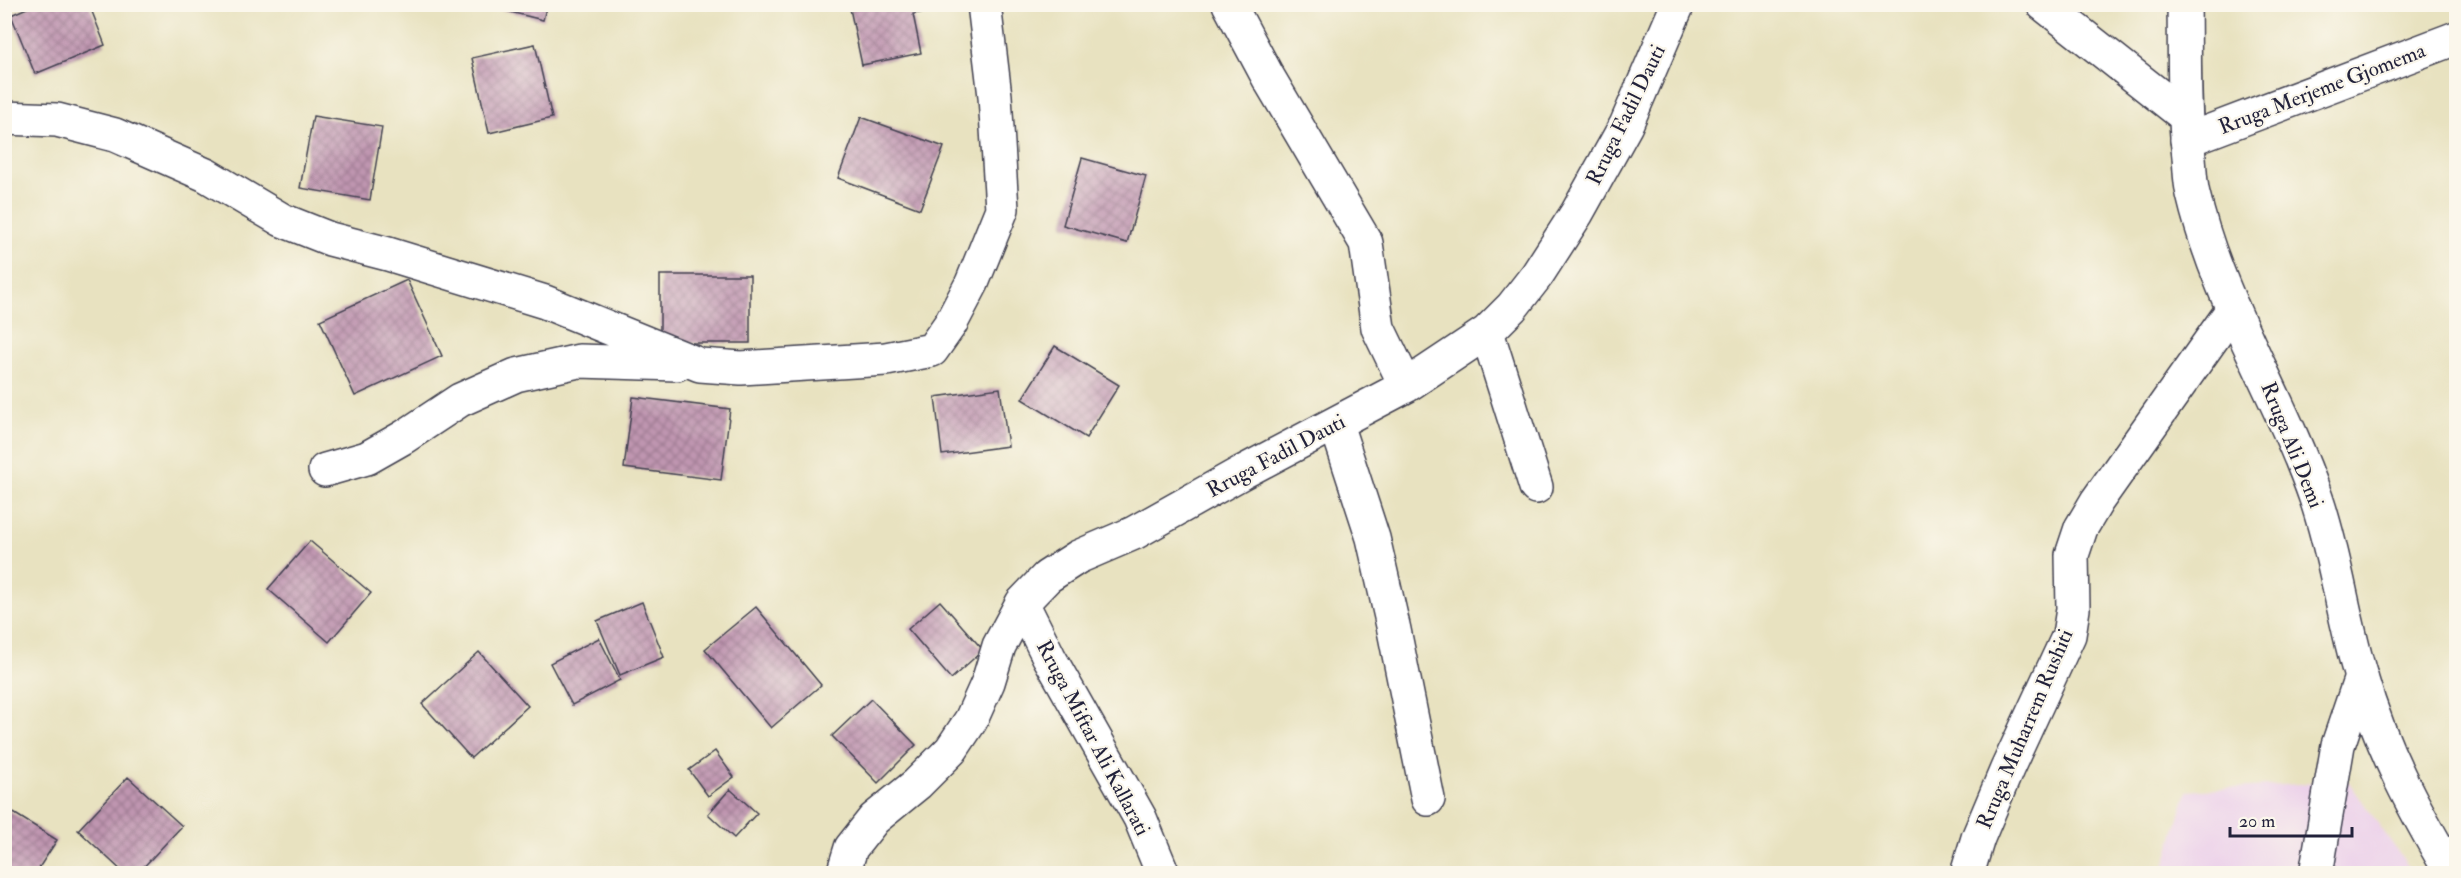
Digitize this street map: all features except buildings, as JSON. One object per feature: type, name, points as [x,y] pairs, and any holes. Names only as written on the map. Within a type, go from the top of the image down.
[{"type":"street","points":[[325,470],[367,458],[460,400],[516,375],[579,361],[741,368],[886,359],[932,350],[951,323],[972,283],[1002,209],[995,96],[984,4]]},
{"type":"street","points":[[1229,4],[1268,77],[1366,243],[1378,328],[1406,386]]},
{"type":"street","name":"Rruga Fadil Dauti","points":[[843,873],[851,849],[874,819],[917,784],[951,750],[971,720],[988,682],[999,646],[1022,603],[1047,577],[1078,557],[1134,533],[1241,473],[1406,386],[1487,332],[1512,307],[1537,275],[1576,213],[1626,125],[1678,4]]},
{"type":"street","points":[[2043,4],[2186,128]]},
{"type":"street","name":"Rruga Ali Demi","points":[[2184,4],[2186,128],[2192,192],[2207,242],[2233,309],[2295,442],[2316,500],[2332,554],[2361,677],[2385,748],[2415,810],[2452,873]]},
{"type":"street","name":"Rruga Merjeme Gjomema","points":[[2186,128],[2457,38]]},
{"type":"street","points":[[4,118],[57,120],[115,135],[206,175],[282,219],[330,239],[388,254],[545,302],[700,365]]},
{"type":"street","name":"Rruga Muharrem Rushiti","points":[[1967,873],[1978,838],[2007,769],[2069,635],[2073,609],[2072,555],[2080,528],[2233,309]]},
{"type":"street","points":[[1487,332],[1536,487]]},
{"type":"street","points":[[1336,424],[1372,538],[1395,630],[1428,798]]},
{"type":"street","name":"Rruga Miftar Ali Kallarati","points":[[1022,603],[1049,657],[1140,818],[1163,873]]},
{"type":"street","points":[[2316,873],[2338,745],[2361,677]]},
{"type":"shaded area","points":[[2348,781],[2413,873],[2162,874],[2187,791]]}]
